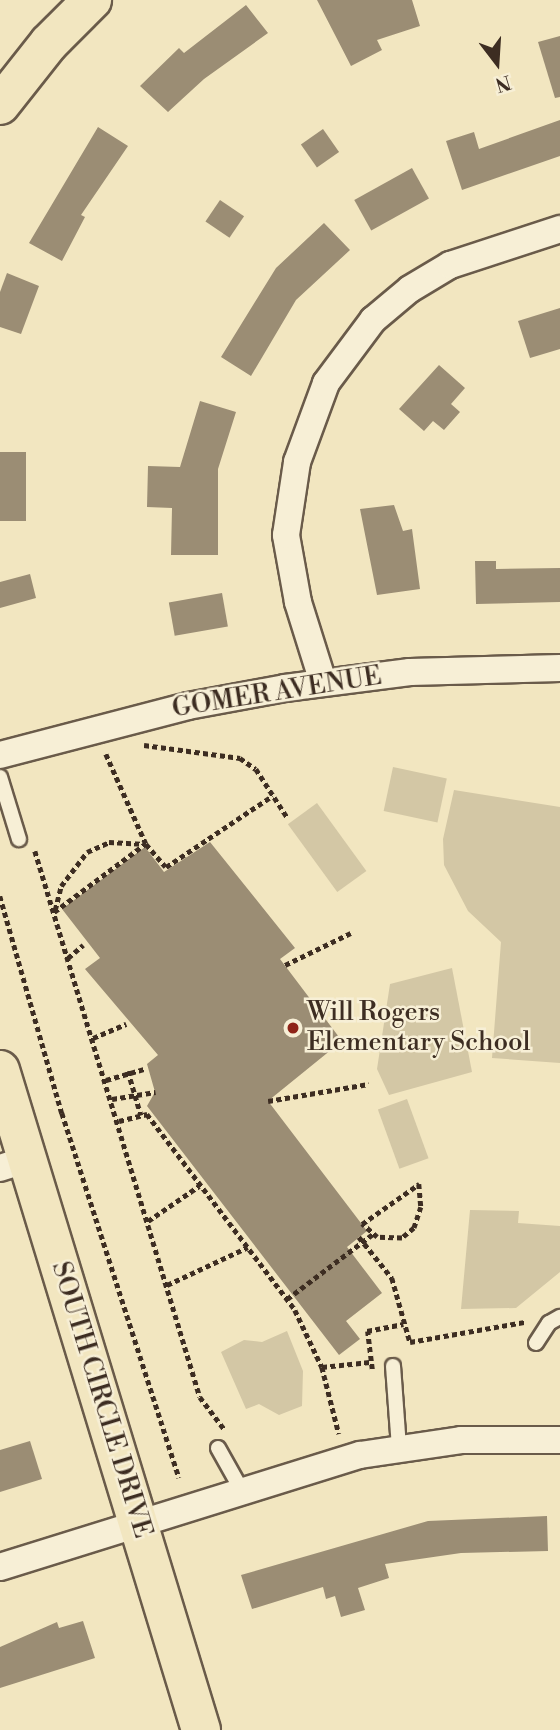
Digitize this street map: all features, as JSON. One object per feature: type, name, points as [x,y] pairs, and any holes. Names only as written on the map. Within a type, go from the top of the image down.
[{"type":"main road","points":[[0,105],[48,43],[92,0]]},
{"type":"main road","name":"SOUTH CIRCLE DRIVE","points":[[0,1070],[13,1163],[138,1522],[201,1730]]},
{"type":"street","points":[[323,682],[298,602],[286,534],[297,462],[326,383],[373,320],[410,289],[450,265],[560,229]]},
{"type":"street","name":"GOMER AVENUE","points":[[0,755],[188,706],[323,682],[458,669],[560,668]]},
{"type":"street","points":[[0,1567],[306,1468],[399,1448],[461,1440],[560,1440]]},
{"type":"lane","points":[[0,777],[19,839]]},
{"type":"lane","points":[[536,1343],[549,1323],[560,1317]]},
{"type":"lane","points":[[393,1366],[399,1448]]},
{"type":"lane","points":[[218,1448],[241,1489]]},
{"type":"path","points":[[139,745],[240,758],[256,769],[287,817]]},
{"type":"path","points":[[106,754],[146,844],[166,867],[272,796]]},
{"type":"path","points":[[54,912],[61,886],[87,852],[110,842],[146,844]]},
{"type":"path","points":[[54,912],[146,844]]},
{"type":"path","points":[[34,846],[200,1397],[231,1437]]},
{"type":"path","points":[[0,896],[62,1113],[179,1478]]},
{"type":"path","points":[[285,965],[351,933]]},
{"type":"path","points":[[68,958],[83,945]]},
{"type":"path","points":[[93,1038],[126,1024]]},
{"type":"path","points":[[106,1080],[128,1071],[144,1069]]},
{"type":"path","points":[[128,1071],[141,1115]]},
{"type":"path","points":[[268,1101],[369,1084]]},
{"type":"path","points":[[112,1100],[134,1093],[156,1092]]},
{"type":"path","points":[[119,1121],[146,1114],[287,1298],[322,1367],[339,1434]]},
{"type":"path","points":[[419,1184],[421,1207],[414,1228],[389,1241],[373,1234],[362,1224],[419,1184]]},
{"type":"path","points":[[148,1221],[199,1186]]},
{"type":"path","points":[[287,1298],[361,1240],[373,1234]]},
{"type":"path","points":[[361,1240],[392,1278],[410,1342],[514,1328],[531,1316]]},
{"type":"path","points":[[167,1285],[248,1247]]},
{"type":"path","points":[[374,1377],[367,1331],[403,1324]]},
{"type":"path","points":[[322,1367],[370,1362]]},
{"type":"shaded area","points":[[393,767],[447,778],[437,822],[384,811]]},
{"type":"shaded area","points":[[454,790],[560,807],[560,1063],[492,1058],[501,942],[468,911],[444,865],[443,839]]},
{"type":"shaded area","points":[[317,803],[366,871],[337,892],[288,824]]},
{"type":"shaded area","points":[[452,968],[472,1072],[389,1095],[377,1069],[390,984]]},
{"type":"shaded area","points":[[407,1099],[429,1158],[399,1169],[378,1110]]},
{"type":"shaded area","points":[[470,1210],[519,1211],[518,1223],[560,1226],[560,1272],[516,1308],[461,1309]]},
{"type":"shaded area","points":[[287,1331],[303,1371],[302,1406],[279,1415],[259,1404],[246,1409],[221,1352],[244,1340],[262,1342]]},
{"type":"building","points":[[317,0],[412,0],[420,26],[377,40],[382,50],[351,66]]},
{"type":"building","points":[[246,5],[268,33],[204,79],[168,112],[140,86],[179,48],[184,53]]},
{"type":"building","points":[[560,36],[560,97],[555,98],[538,42]]},
{"type":"building","points":[[560,120],[560,156],[462,190],[446,141],[474,132],[479,149]]},
{"type":"building","points":[[98,127],[128,146],[81,215],[85,217],[62,261],[29,243]]},
{"type":"building","points":[[323,129],[339,152],[317,167],[301,144]]},
{"type":"building","points":[[412,168],[429,199],[371,231],[354,200]]},
{"type":"building","points":[[220,200],[244,216],[230,238],[205,222]]},
{"type":"building","points":[[324,223],[350,250],[296,300],[251,376],[221,357],[276,268]]},
{"type":"building","points":[[7,273],[39,286],[21,334],[0,327],[0,292]]},
{"type":"building","points":[[560,308],[560,349],[530,358],[518,321]]},
{"type":"building","points":[[439,365],[465,388],[451,404],[460,412],[444,430],[433,421],[424,431],[399,409]]},
{"type":"building","points":[[200,401],[236,412],[218,469],[218,555],[171,555],[172,508],[147,507],[148,466],[180,467]]},
{"type":"building","points":[[0,452],[26,452],[26,521],[0,521]]},
{"type":"building","points":[[394,505],[403,531],[412,529],[420,589],[377,595],[360,509]]},
{"type":"building","points":[[475,561],[496,561],[496,569],[560,568],[560,602],[476,604]]},
{"type":"building","points":[[30,574],[36,598],[0,608],[0,582]]},
{"type":"building","points":[[222,593],[228,626],[175,636],[169,602]]},
{"type":"building","points":[[210,842],[295,948],[280,959],[342,1041],[268,1101],[367,1231],[347,1247],[382,1293],[346,1321],[360,1339],[339,1355],[147,1106],[155,1092],[147,1064],[158,1055],[85,969],[100,958],[62,909],[145,847],[164,872]]},
{"type":"building","points":[[30,1441],[42,1479],[0,1492],[0,1450]]},
{"type":"building","points":[[547,1516],[548,1551],[461,1553],[385,1564],[389,1578],[358,1588],[365,1610],[341,1617],[335,1596],[326,1599],[323,1587],[252,1609],[241,1575],[428,1521]]},
{"type":"building","points":[[83,1621],[95,1658],[0,1688],[0,1647],[57,1622],[59,1628]]},
{"type":"place","name":"Will Rogers Elementary School","points":[[293,1028]]}]
